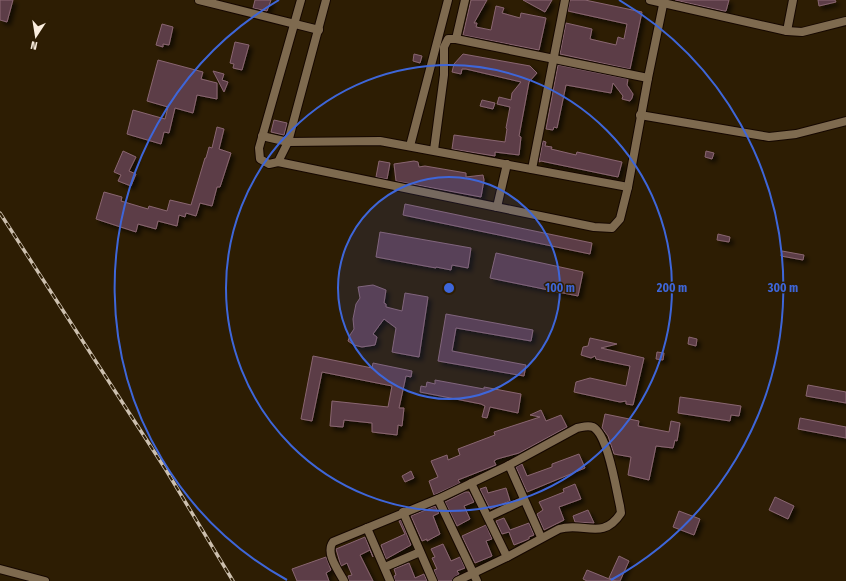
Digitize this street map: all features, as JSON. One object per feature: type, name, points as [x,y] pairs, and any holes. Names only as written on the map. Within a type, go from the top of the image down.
[{"type":"street","points":[[199,0],[319,30]]},
{"type":"street","points":[[301,0],[262,136],[259,148],[260,159],[269,164],[278,162],[594,227],[612,228],[620,219],[628,187],[635,155],[640,115],[664,2]]},
{"type":"street","points":[[278,162],[288,142],[326,0]]},
{"type":"street","points":[[410,146],[448,0]]},
{"type":"street","points":[[456,39],[465,0]]},
{"type":"street","points":[[532,169],[565,0]]},
{"type":"street","points":[[650,0],[664,2],[787,32],[802,32],[846,21]]},
{"type":"street","points":[[787,32],[793,0]]},
{"type":"street","points":[[434,150],[444,75],[444,47],[448,39],[456,39],[648,78]]},
{"type":"street","points":[[640,115],[768,137],[796,134],[846,121]]},
{"type":"street","points":[[262,136],[288,142],[380,141],[628,187]]},
{"type":"street","points":[[498,207],[507,164]]},
{"type":"street","points":[[344,581],[330,553],[330,547],[333,542],[403,512],[438,499],[509,465],[577,428],[587,426],[593,427],[601,435],[605,446],[621,513],[617,518],[603,528],[592,530],[568,526],[541,537],[476,577],[457,581]]},
{"type":"street","points":[[509,465],[541,537]]},
{"type":"street","points":[[471,483],[507,557]]},
{"type":"street","points":[[438,499],[476,577]]},
{"type":"street","points":[[488,517],[524,500]]},
{"type":"street","points":[[403,512],[433,581]]},
{"type":"street","points":[[368,528],[390,581]]},
{"type":"street","points":[[385,567],[420,552]]},
{"type":"street","points":[[0,569],[45,581]]},
{"type":"building","points":[[0,0],[13,0],[7,22],[0,20]]},
{"type":"building","points":[[255,0],[271,0],[267,11],[253,8]]},
{"type":"building","points":[[471,0],[487,0],[474,23],[477,23],[476,27],[491,30],[496,6],[504,8],[502,13],[520,18],[521,13],[546,18],[539,50],[463,35]]},
{"type":"building","points":[[523,0],[552,0],[545,12]]},
{"type":"building","points":[[570,0],[585,0],[642,12],[630,69],[560,54],[566,23],[592,29],[590,39],[616,45],[618,37],[624,39],[627,24],[568,11]]},
{"type":"building","points":[[675,0],[729,0],[726,11],[724,11]]},
{"type":"building","points":[[818,0],[835,0],[836,2],[819,6]]},
{"type":"building","points":[[162,24],[173,27],[169,45],[163,44],[163,47],[156,45]]},
{"type":"building","points":[[235,42],[249,45],[242,70],[233,68],[234,64],[230,63]]},
{"type":"building","points":[[414,54],[422,56],[420,63],[413,61]]},
{"type":"building","points":[[463,54],[530,66],[537,73],[529,82],[519,136],[521,137],[519,155],[495,152],[495,156],[452,149],[454,135],[505,142],[510,107],[497,104],[499,97],[511,100],[512,93],[521,82],[466,69],[462,69],[461,74],[452,72],[454,64]]},
{"type":"building","points":[[158,60],[203,72],[201,79],[217,83],[217,99],[197,95],[193,113],[175,108],[169,133],[164,132],[161,144],[127,134],[133,110],[165,119],[168,107],[147,101]]},
{"type":"building","points":[[558,65],[628,79],[627,85],[633,94],[632,98],[630,101],[622,99],[623,96],[613,83],[611,93],[566,85],[557,128],[554,127],[553,130],[546,129]]},
{"type":"building","points":[[213,71],[224,74],[222,80],[228,82],[224,92]]},
{"type":"building","points":[[482,100],[495,103],[493,109],[480,106]]},
{"type":"building","points":[[274,120],[287,123],[284,135],[271,132]]},
{"type":"building","points":[[217,127],[224,129],[219,149],[231,153],[220,187],[217,187],[212,206],[200,203],[196,216],[186,213],[185,217],[179,215],[177,226],[158,221],[156,229],[138,224],[136,232],[96,219],[104,192],[122,197],[121,201],[148,209],[149,206],[167,211],[170,200],[191,205],[209,147],[212,148]]},
{"type":"building","points":[[543,141],[546,142],[545,146],[552,147],[551,149],[576,155],[577,152],[622,162],[618,177],[541,161],[539,162]]},
{"type":"building","points":[[123,151],[136,157],[129,171],[136,174],[131,186],[118,181],[121,175],[114,172]]},
{"type":"building","points":[[706,151],[714,153],[712,159],[705,157]]},
{"type":"building","points":[[379,161],[390,163],[387,179],[376,177]]},
{"type":"building","points":[[414,161],[418,162],[419,167],[425,166],[466,173],[466,177],[483,175],[484,180],[481,197],[396,181],[394,164]]},
{"type":"building","points":[[405,204],[592,243],[590,254],[403,215]]},
{"type":"building","points":[[380,232],[471,248],[468,268],[452,265],[451,270],[376,257]]},
{"type":"building","points":[[718,234],[730,237],[729,242],[717,240]]},
{"type":"building","points":[[782,251],[804,255],[803,260],[781,256]]},
{"type":"building","points":[[496,253],[583,272],[578,296],[490,278]]},
{"type":"building","points":[[373,285],[386,290],[384,303],[386,304],[386,307],[402,311],[405,293],[428,297],[419,357],[392,352],[396,328],[384,319],[373,334],[377,337],[375,345],[362,347],[354,345],[348,341],[354,329],[353,319],[356,304],[360,298],[358,287]]},
{"type":"building","points":[[446,314],[533,330],[531,341],[456,328],[452,351],[526,365],[524,376],[438,361]]},
{"type":"building","points":[[689,337],[697,339],[696,346],[688,344]]},
{"type":"building","points":[[590,338],[617,344],[601,348],[644,358],[633,405],[626,404],[626,401],[620,402],[574,392],[576,382],[590,378],[626,386],[630,366],[596,359],[595,356],[591,358],[581,355],[583,347],[588,346]]},
{"type":"building","points":[[657,352],[664,353],[663,360],[656,359]]},
{"type":"building","points":[[313,356],[372,368],[373,363],[412,371],[411,377],[406,376],[399,408],[404,408],[402,426],[398,425],[397,435],[372,432],[372,423],[344,420],[343,427],[330,426],[332,401],[388,407],[392,386],[322,372],[312,421],[301,419]]},
{"type":"building","points":[[435,380],[521,394],[518,413],[490,407],[487,418],[482,417],[485,406],[481,404],[420,392],[421,386],[426,387],[427,382],[435,384]]},
{"type":"building","points":[[808,385],[846,392],[846,403],[806,396]]},
{"type":"building","points":[[680,397],[741,406],[739,416],[731,415],[730,421],[678,413]]},
{"type":"building","points":[[541,410],[546,421],[561,415],[567,427],[519,453],[497,459],[494,461],[496,465],[458,480],[460,483],[434,495],[429,481],[438,477],[431,461],[447,455],[448,460],[460,455],[458,449],[495,435],[494,432],[540,417],[530,415]]},
{"type":"building","points":[[605,414],[639,421],[638,426],[669,432],[671,421],[680,423],[677,441],[675,440],[673,448],[656,446],[649,480],[628,475],[631,457],[614,454],[608,436],[602,428]]},
{"type":"building","points":[[800,418],[846,427],[846,438],[798,429]]},
{"type":"building","points":[[579,454],[585,468],[527,492],[516,467],[522,464],[527,476],[552,467],[552,464]]},
{"type":"building","points":[[411,471],[414,478],[405,482],[402,476]]},
{"type":"building","points":[[575,484],[581,499],[559,507],[564,520],[544,530],[537,514],[543,510],[539,502],[564,492],[563,489]]},
{"type":"building","points":[[486,487],[488,493],[506,488],[510,501],[490,509],[480,489]]},
{"type":"building","points":[[465,492],[469,492],[474,502],[464,506],[470,519],[457,526],[445,502]]},
{"type":"building","points":[[775,497],[794,506],[788,519],[769,510]]},
{"type":"building","points":[[435,506],[439,513],[433,516],[440,534],[427,541],[427,539],[422,541],[411,516]]},
{"type":"building","points":[[588,510],[594,523],[575,522],[573,516]]},
{"type":"building","points":[[679,511],[700,519],[694,535],[673,527]]},
{"type":"building","points":[[504,518],[510,530],[529,523],[534,535],[529,537],[529,539],[514,545],[509,532],[502,534],[496,521]]},
{"type":"building","points":[[401,520],[411,545],[386,559],[381,545],[405,534],[399,521]]},
{"type":"building","points":[[486,525],[492,539],[486,541],[492,556],[475,563],[462,536]]},
{"type":"building","points":[[365,537],[373,557],[370,550],[360,555],[373,581],[349,581],[348,576],[352,575],[347,563],[341,566],[336,549]]},
{"type":"building","points":[[443,544],[451,561],[460,557],[465,568],[457,571],[459,574],[453,578],[452,581],[438,581],[434,570],[437,569],[432,558],[435,557],[431,549]]},
{"type":"building","points":[[619,556],[629,561],[620,581],[616,581],[609,578]]},
{"type":"building","points":[[326,557],[331,570],[326,573],[329,581],[297,581],[292,569]]},
{"type":"building","points":[[409,563],[415,578],[424,574],[427,581],[395,581],[394,576],[396,575],[394,569]]},
{"type":"building","points":[[587,570],[614,581],[587,581],[583,579]]},
{"type":"railway","points":[[0,213],[166,470],[233,581]]}]
